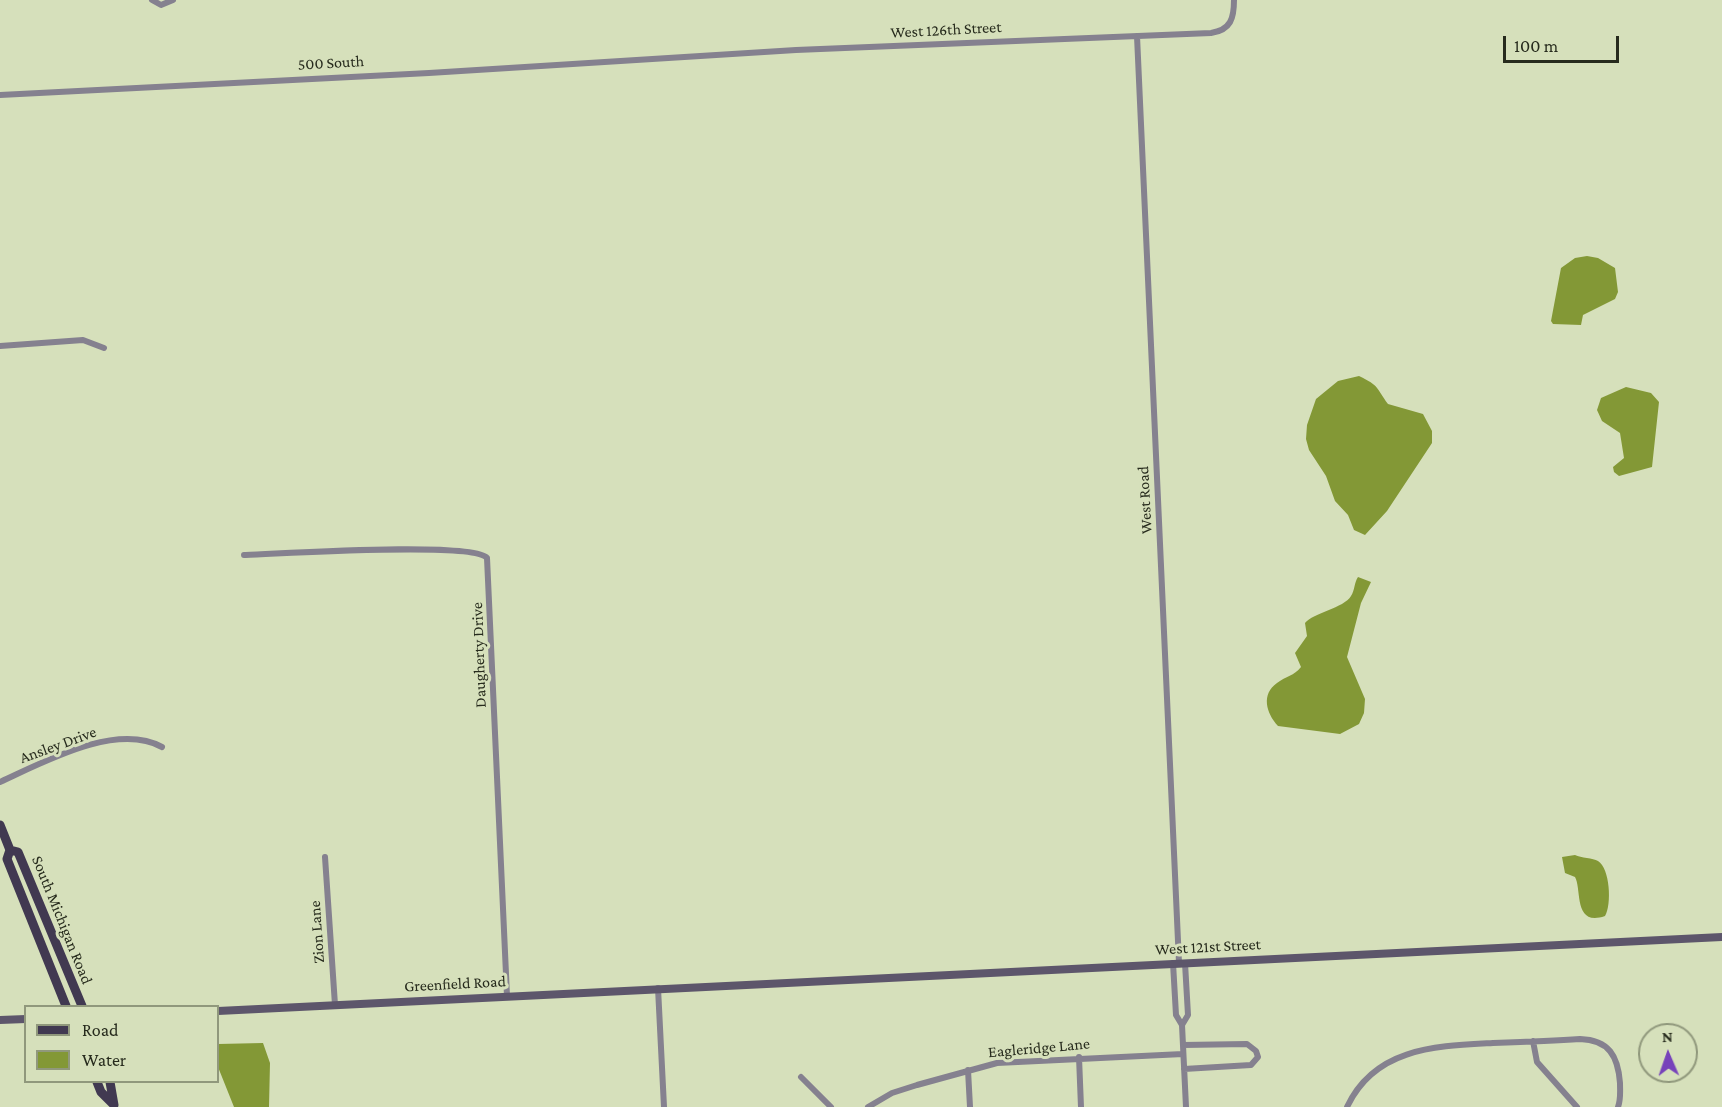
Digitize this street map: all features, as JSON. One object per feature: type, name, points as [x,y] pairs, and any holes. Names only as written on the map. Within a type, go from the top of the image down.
[{"type":"main road","name":"South Michigan Road","points":[[0,825],[10,850],[7,859],[66,1005]]},
{"type":"main road","name":"South Michigan Road","points":[[10,850],[18,852],[82,1005]]},
{"type":"main road","points":[[97,1083],[101,1092],[114,1106]]},
{"type":"main road","points":[[110,1083],[114,1106]]},
{"type":"street","points":[[152,0],[161,5],[173,0]]},
{"type":"street","name":"West 126th Street","points":[[664,59],[796,50],[1221,32],[1233,17],[1234,0]]},
{"type":"street","name":"West Road","points":[[1137,36],[1179,963],[1176,1015],[1182,1024],[1186,1107]]},
{"type":"street","name":"500 South","points":[[0,94],[664,59]]},
{"type":"street","points":[[0,346],[84,340],[104,348]]},
{"type":"street","name":"Daugherty Drive","points":[[244,555],[392,549],[474,552],[487,558],[507,996]]},
{"type":"street","name":"Ansley Drive","points":[[0,782],[72,751],[105,742],[144,740],[162,747]]},
{"type":"street","name":"Zion Lane","points":[[325,857],[335,1005]]},
{"type":"street","name":"West 121st Street","points":[[695,986],[1722,937]]},
{"type":"street","name":"West Road","points":[[1179,963],[1188,1015],[1182,1024]]},
{"type":"street","name":"Greenfield Road","points":[[219,1011],[695,986]]},
{"type":"street","points":[[658,988],[663,1107]]},
{"type":"street","points":[[0,1020],[24,1019]]},
{"type":"street","points":[[1347,1107],[1359,1089],[1380,1069],[1400,1055],[1414,1050],[1439,1046],[1580,1039],[1603,1043],[1612,1050],[1617,1059],[1620,1098],[1618,1107]]},
{"type":"street","points":[[1533,1041],[1537,1062],[1577,1107]]},
{"type":"street","points":[[1183,1046],[1247,1044],[1256,1051],[1257,1057],[1251,1065],[1184,1069]]},
{"type":"street","name":"Eagleridge Lane","points":[[868,1107],[892,1093],[968,1070],[997,1064],[1079,1057],[1183,1054]]},
{"type":"street","points":[[1079,1057],[1081,1107]]},
{"type":"street","points":[[968,1070],[970,1107]]},
{"type":"street","points":[[801,1077],[831,1107]]},
{"type":"water","points":[[1587,256],[1598,258],[1615,268],[1618,292],[1615,299],[1583,315],[1581,325],[1553,324],[1551,321],[1561,268],[1575,258]]},
{"type":"water","points":[[1359,376],[1374,385],[1388,404],[1423,414],[1432,431],[1432,443],[1387,511],[1365,535],[1354,530],[1348,515],[1335,501],[1326,476],[1309,450],[1306,439],[1307,425],[1316,399],[1338,381]]},
{"type":"water","points":[[1626,387],[1651,393],[1659,402],[1652,467],[1619,476],[1614,472],[1613,467],[1624,458],[1620,433],[1602,421],[1597,410],[1601,398]]},
{"type":"water","points":[[1358,577],[1371,582],[1361,603],[1347,657],[1365,699],[1364,713],[1359,724],[1340,734],[1278,726],[1268,710],[1267,698],[1272,687],[1301,667],[1295,653],[1307,636],[1305,623],[1347,600],[1352,594]]},
{"type":"water","points":[[1575,855],[1598,861],[1605,871],[1609,887],[1609,904],[1605,916],[1595,918],[1583,912],[1575,877],[1565,873],[1562,857]]},
{"type":"water","points":[[263,1043],[270,1063],[269,1107],[234,1107],[219,1070],[219,1044]]}]
